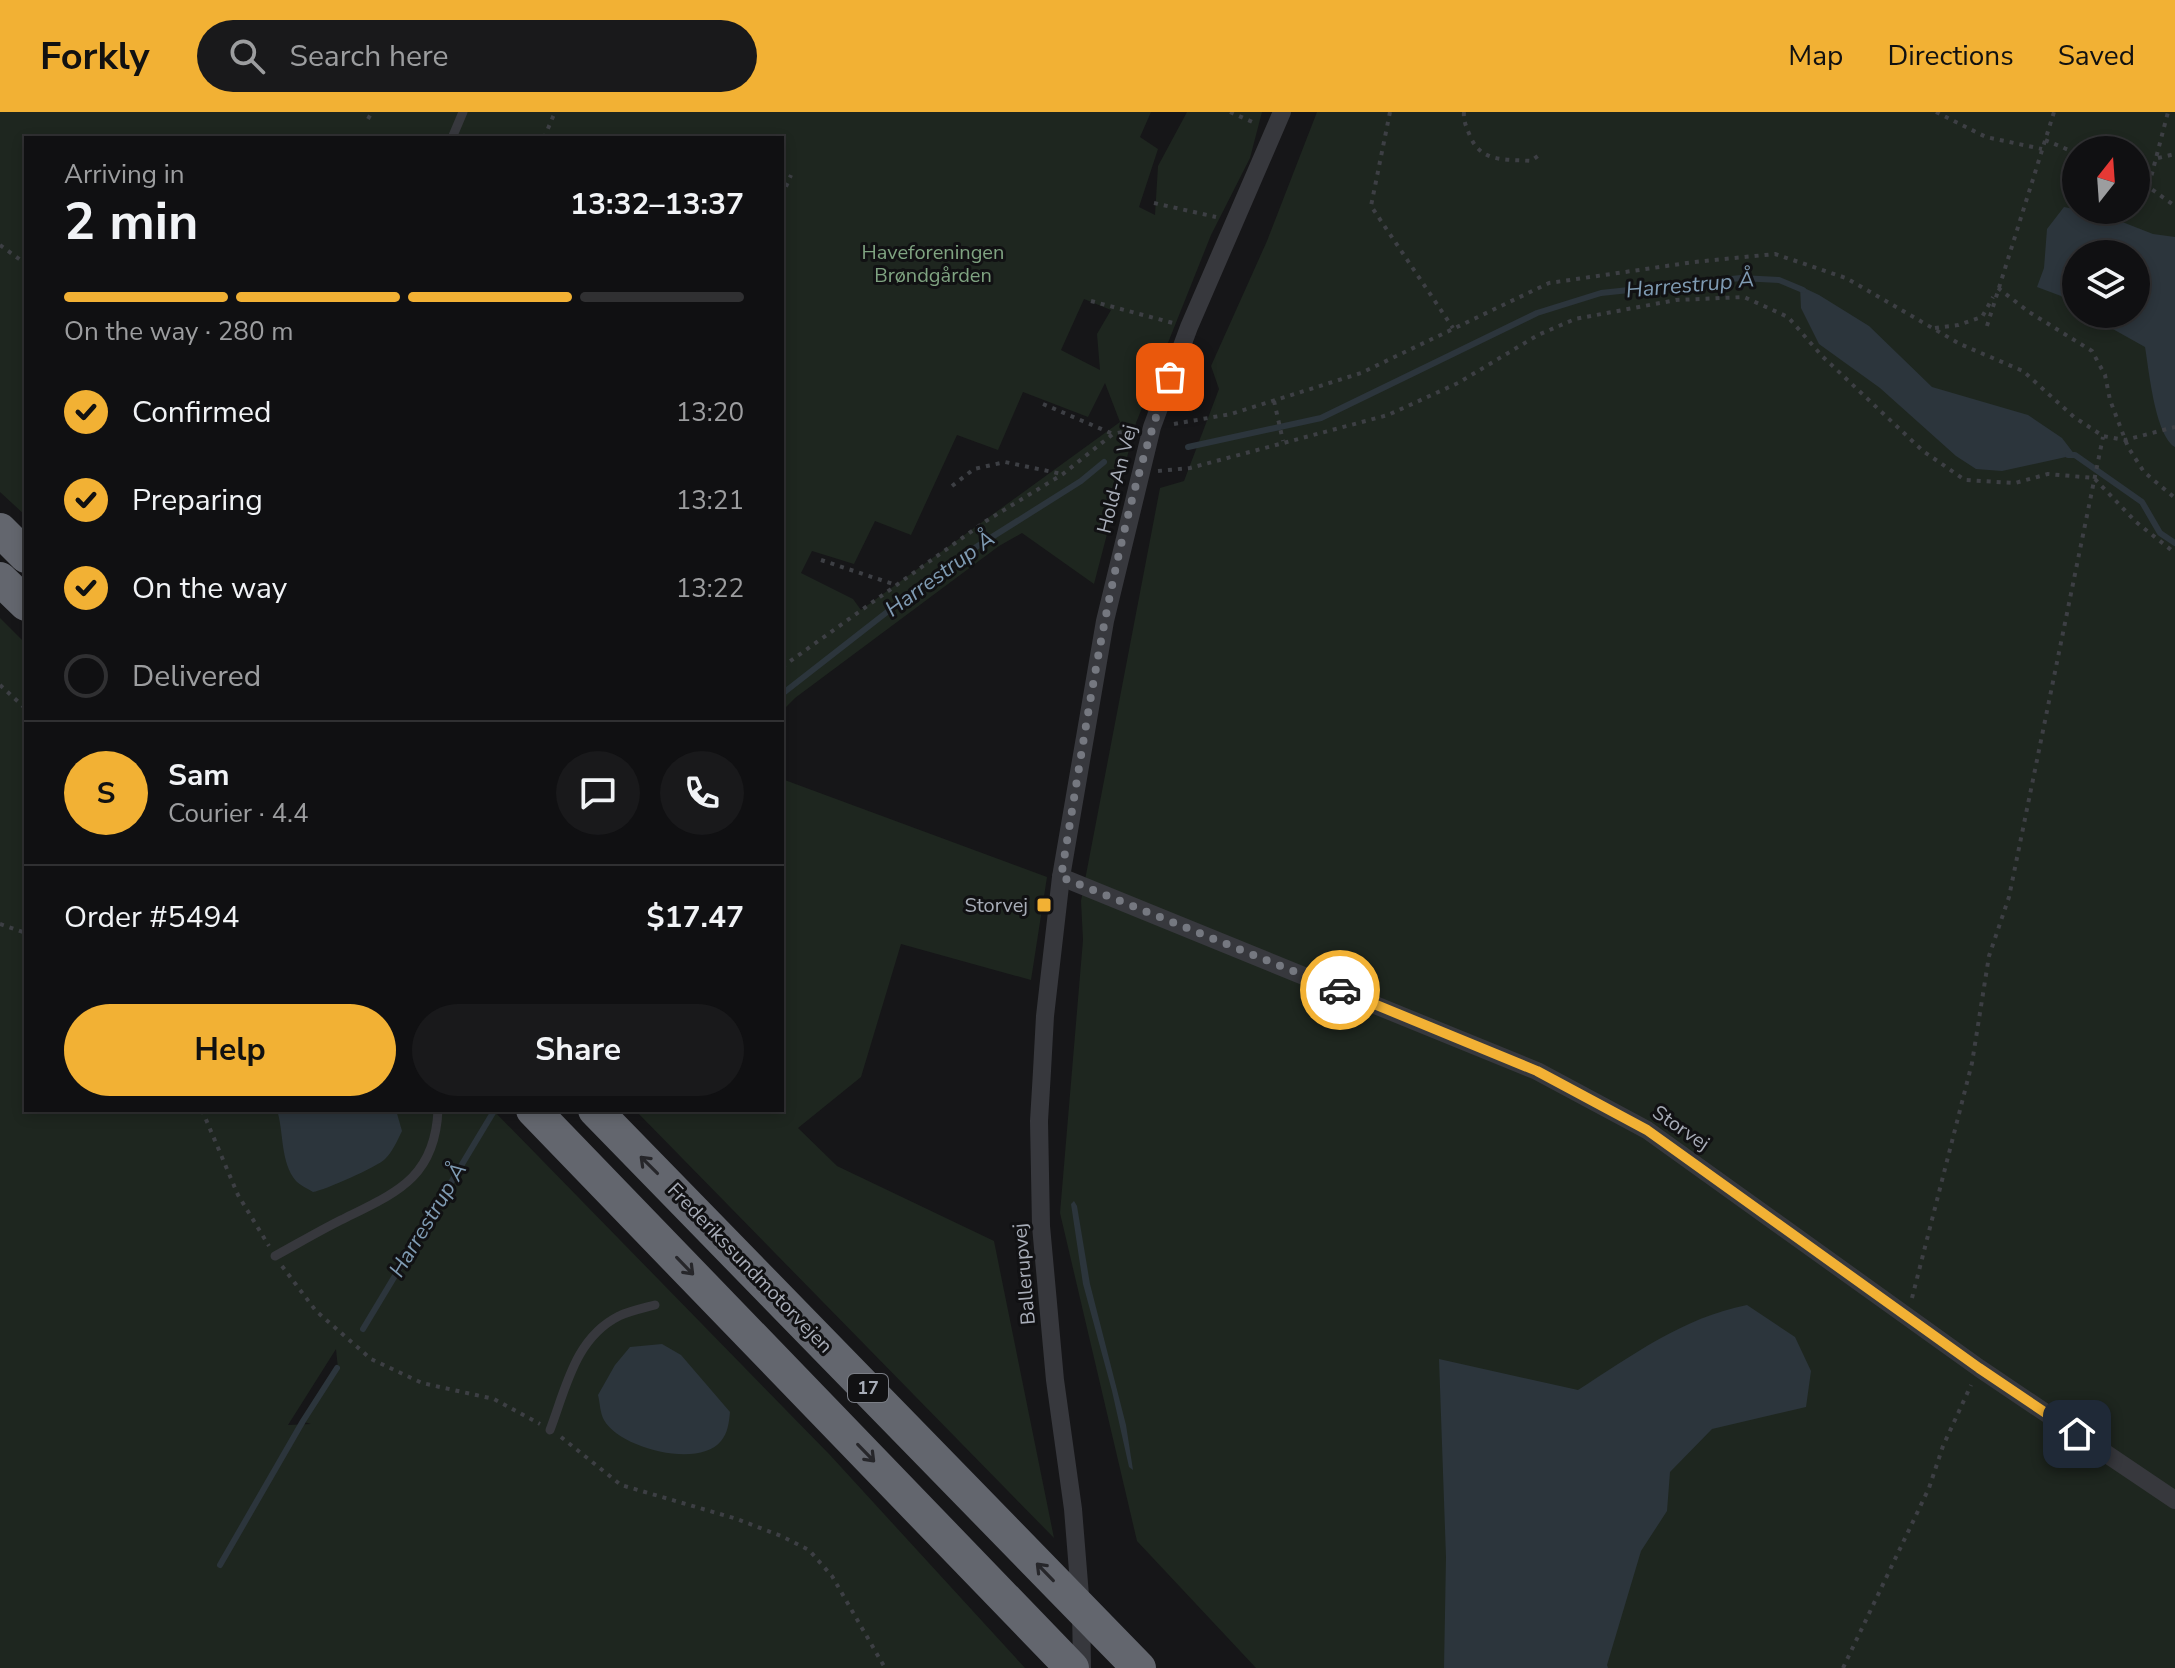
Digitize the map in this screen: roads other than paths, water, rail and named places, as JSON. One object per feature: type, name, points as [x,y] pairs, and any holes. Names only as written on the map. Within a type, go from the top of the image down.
[{"type":"highway","points":[[0,530],[24,554]]},
{"type":"highway","points":[[0,579],[24,602]]},
{"type":"highway","name":"17","points":[[535,1112],[1072,1668]]},
{"type":"highway","name":"Frederikssundmotorvejen","points":[[597,1112],[1139,1668]]},
{"type":"highway","points":[[988,1579],[1050,1668]]},
{"type":"street","name":"Hold-An Vej","points":[[1061,877],[1105,621],[1152,427],[1189,327],[1282,112]]},
{"type":"street","name":"Storvej","points":[[1061,877],[1537,1071],[1647,1130],[1979,1368],[2175,1500]]},
{"type":"street","name":"Ballerupvej","points":[[1061,877],[1045,1016],[1039,1158],[1041,1226],[1055,1380],[1073,1509],[1082,1668]]},
{"type":"lane","points":[[453,136],[463,112]]},
{"type":"lane","points":[[275,1256],[401,1190],[424,1165],[437,1130],[438,1112]]},
{"type":"lane","points":[[550,1430],[575,1361],[595,1333],[620,1316],[655,1305]]},
{"type":"waterway","name":"Harrestrup Å","points":[[1188,447],[1321,418],[1537,313],[1601,293],[1741,278],[1779,280],[1803,290]]},
{"type":"waterway","name":"Harrestrup Å","points":[[2068,455],[2075,455],[2142,502],[2160,533],[2175,543]]},
{"type":"waterway","name":"Harrestrup Å","points":[[784,692],[946,566],[1081,481],[1104,462]]},
{"type":"waterway","name":"Harrestrup Å","points":[[363,1329],[493,1112]]},
{"type":"waterway","name":"Harrestrup Å","points":[[220,1565],[337,1368]]},
{"type":"place","name":"Storvej","points":[[1044,905]]},
{"type":"park label","name":"Haveforeningen Brøndgården","points":[[933,264]]}]
